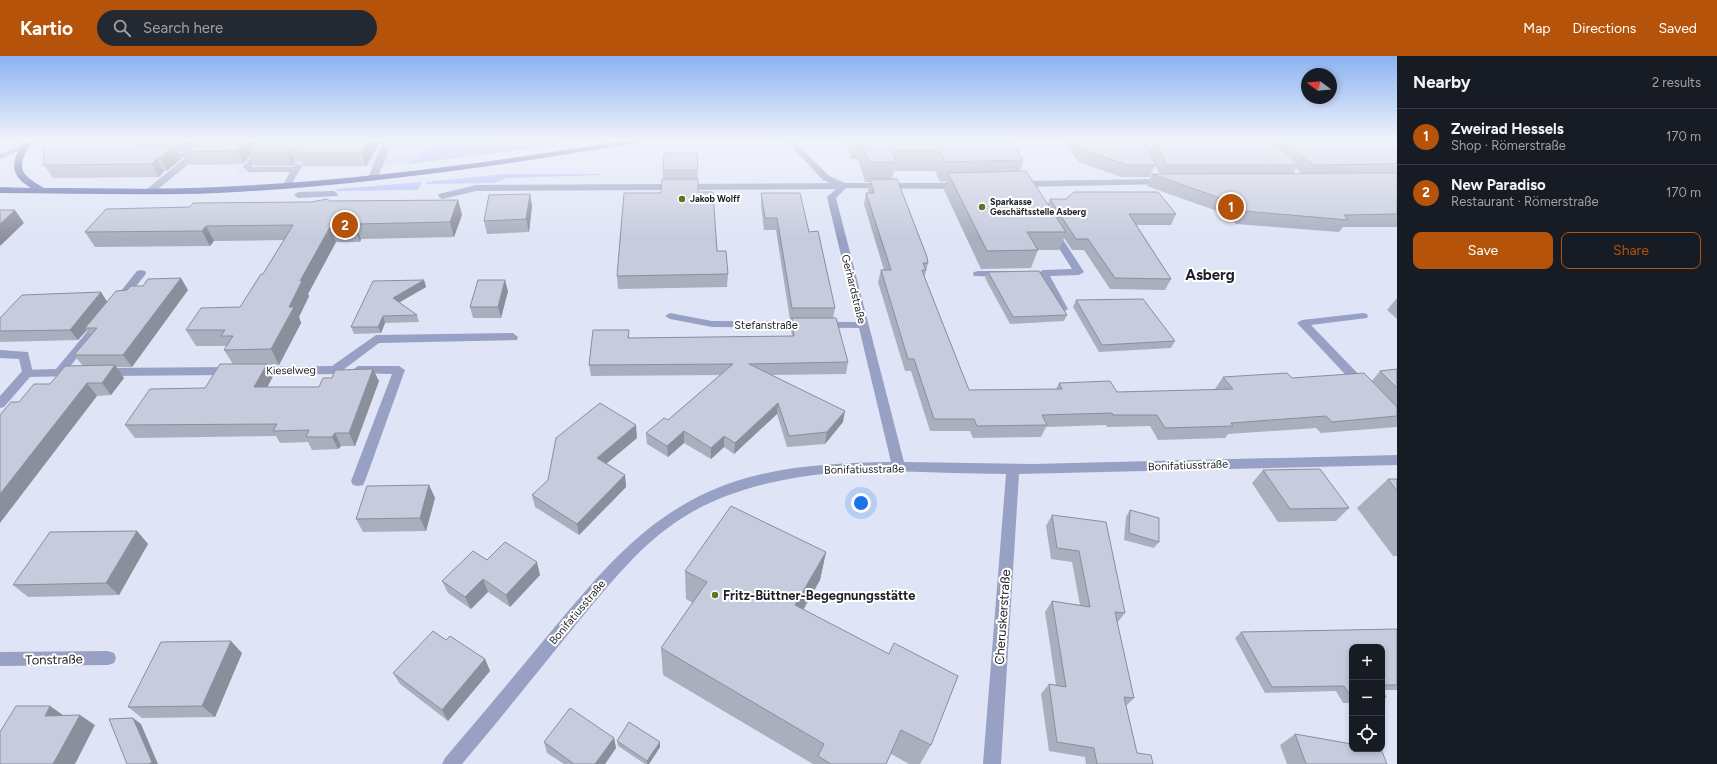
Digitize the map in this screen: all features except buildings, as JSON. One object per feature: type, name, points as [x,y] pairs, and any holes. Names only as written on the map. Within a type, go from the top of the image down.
[{"type":"main road","points":[[20,173],[20,176],[25,181],[44,190]]},
{"type":"main road","points":[[0,190],[209,190],[304,184],[410,173]]},
{"type":"street","points":[[150,191],[172,173]]},
{"type":"street","points":[[287,185],[294,173]]},
{"type":"street","points":[[372,178],[374,173]]},
{"type":"street","points":[[821,173],[826,178],[844,186]]},
{"type":"street","points":[[1009,184],[1156,178],[1173,182]]},
{"type":"street","points":[[304,184],[298,196],[334,194]]},
{"type":"street","points":[[1023,184],[1031,196]]},
{"type":"street","name":"Gerhardstraße","points":[[844,186],[831,197],[899,468]]},
{"type":"street","points":[[442,196],[476,188],[973,186]]},
{"type":"street","points":[[1047,222],[1079,272],[1039,273],[1064,309]]},
{"type":"street","points":[[59,373],[142,273]]},
{"type":"street","points":[[978,274],[1014,274]]},
{"type":"street","name":"Stefanstraße","points":[[670,316],[712,324],[862,325]]},
{"type":"street","points":[[1363,316],[1302,323],[1370,394]]},
{"type":"street","points":[[336,370],[376,339],[513,337]]},
{"type":"street","points":[[0,354],[24,355],[27,373],[0,404]]},
{"type":"street","name":"Kieselweg","points":[[27,373],[399,370],[358,481]]},
{"type":"street","name":"Bonifatiusstraße","points":[[451,764],[608,575],[671,518],[701,501],[763,478],[813,470],[899,468],[1012,470],[1397,460]]},
{"type":"street","name":"Cheruskerstraße","points":[[992,764],[1012,470]]},
{"type":"street","name":"Tonstraße","points":[[0,660],[108,658]]},
{"type":"shaded area","points":[[504,174],[601,175],[507,178],[494,183],[426,184],[427,182]]},
{"type":"shaded area","points":[[422,182],[418,190],[336,191],[337,189]]},
{"type":"place","name":"Jakob Wolff","points":[[682,199]]},
{"type":"place","name":"Sparkasse Geschäftsstelle Asberg","points":[[982,207]]},
{"type":"place","name":"Zweirad Hessels","points":[[1231,207]]},
{"type":"place","name":"New Paradiso","points":[[345,225]]},
{"type":"place","name":"Fritz-Büttner-Begegnungsstätte","points":[[715,595]]},
{"type":"district","name":"Asberg","points":[[1210,275]]}]
